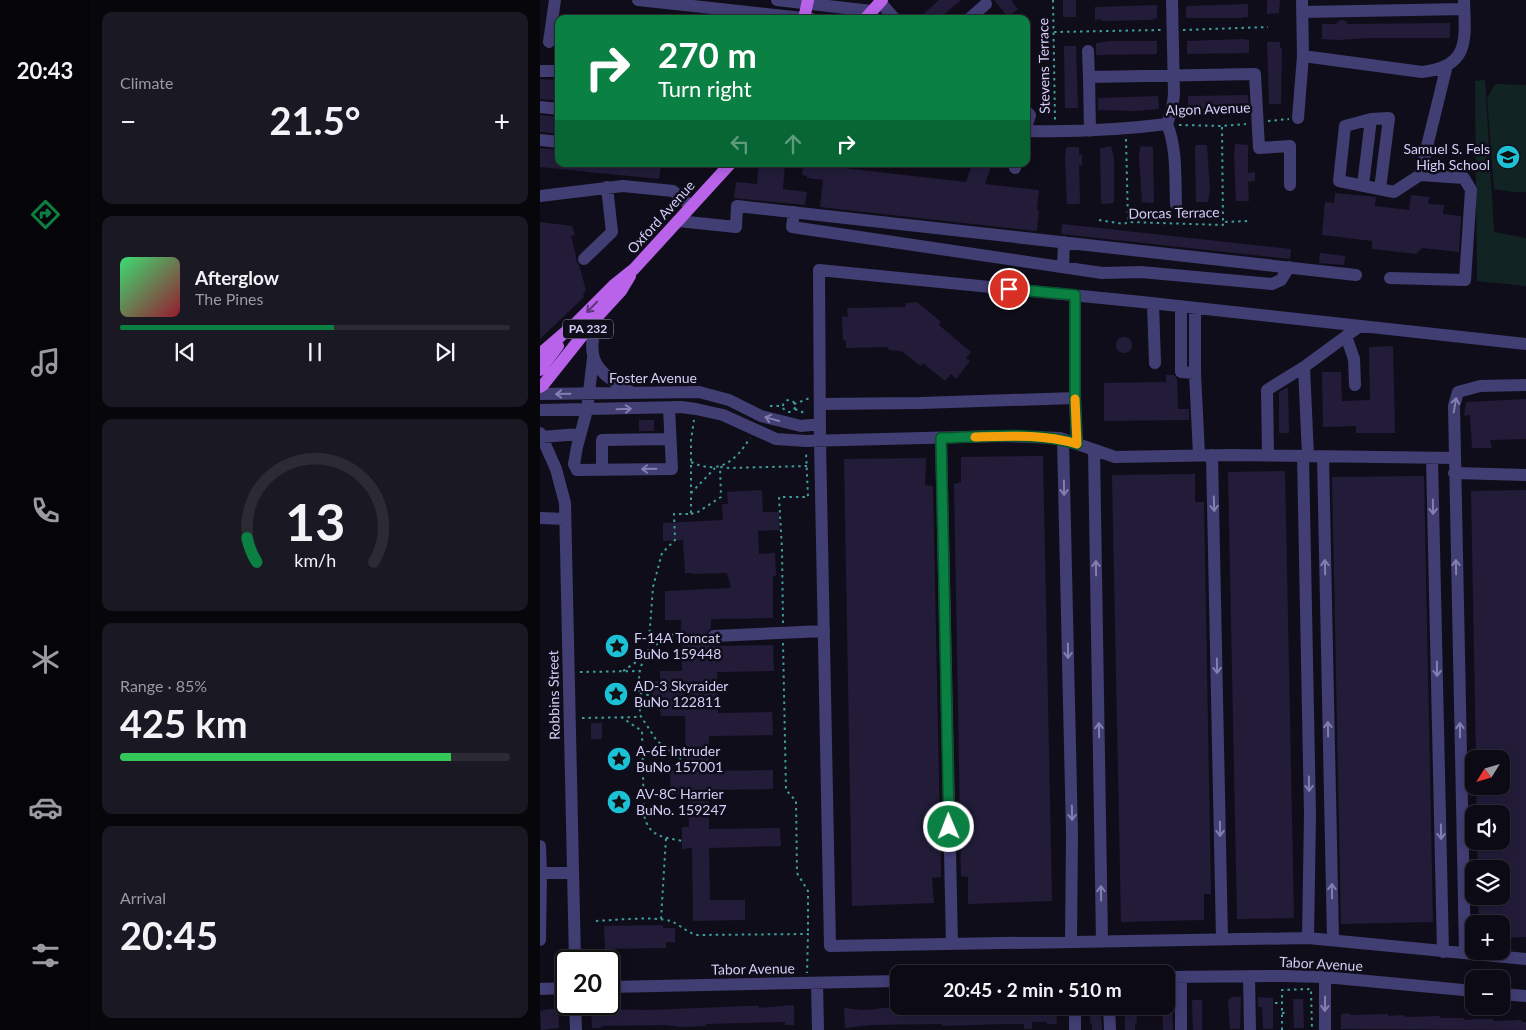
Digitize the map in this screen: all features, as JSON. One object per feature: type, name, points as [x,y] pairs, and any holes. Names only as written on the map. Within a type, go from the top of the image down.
[{"type":"main road","points":[[806,15],[808,2]]},
{"type":"main road","name":"Oxford Avenue","points":[[540,354],[577,322],[614,285],[634,269],[723,167]]},
{"type":"main road","name":"Oxford Avenue","points":[[540,387],[621,291],[634,269]]},
{"type":"main road","points":[[540,370],[577,322]]},
{"type":"street","points":[[549,42],[555,0]]},
{"type":"street","points":[[638,0],[677,2],[782,15]]},
{"type":"street","points":[[777,0],[808,2],[851,10],[875,8],[888,15]]},
{"type":"street","points":[[841,0],[851,10]]},
{"type":"street","points":[[1172,0],[1174,76],[1172,109],[1167,124],[1174,150],[1176,204]]},
{"type":"street","points":[[974,15],[986,4]]},
{"type":"street","points":[[1298,118],[1303,56],[1302,6],[1464,5],[1465,39],[1463,49],[1447,65],[1434,71],[1422,72],[1303,56]]},
{"type":"street","points":[[1088,51],[1090,131]]},
{"type":"street","points":[[1420,176],[1447,65]]},
{"type":"street","points":[[540,71],[555,71]]},
{"type":"street","points":[[1089,77],[1255,74],[1259,148],[1290,146],[1290,185]]},
{"type":"street","points":[[540,107],[555,109]]},
{"type":"street","points":[[1380,189],[1389,118],[1371,119],[1345,126],[1339,180],[1363,186],[1394,192],[1420,176],[1464,178],[1471,190],[1464,280],[1390,278]]},
{"type":"street","points":[[1363,186],[1371,119]]},
{"type":"street","name":"Algon Avenue","points":[[1030,131],[1090,131],[1167,124]]},
{"type":"street","points":[[540,140],[555,142]]},
{"type":"street","points":[[540,196],[623,186],[673,191],[691,206]]},
{"type":"street","points":[[584,259],[612,232],[607,187]]},
{"type":"street","points":[[678,220],[736,227],[737,206],[1356,275]]},
{"type":"street","points":[[794,212],[792,227],[1102,273],[1141,272],[1272,284],[1281,280],[1288,267]]},
{"type":"street","points":[[1063,267],[1064,242]]},
{"type":"street","points":[[1526,344],[1153,303],[819,270],[816,420],[820,441],[830,946],[1308,938],[1465,953],[1454,406],[1458,392],[1480,386],[1526,385]]},
{"type":"street","points":[[1075,295],[1077,444]]},
{"type":"street","points":[[1153,303],[1155,363]]},
{"type":"street","points":[[1181,306],[1180,372],[1195,373]]},
{"type":"street","points":[[1196,308],[1195,373],[1199,455]]},
{"type":"street","points":[[598,316],[591,347],[593,358],[587,410],[574,464],[577,470],[672,469],[669,408]]},
{"type":"street","points":[[1268,455],[1267,390],[1304,367],[1360,326]]},
{"type":"street","points":[[1346,336],[1354,359],[1355,385]]},
{"type":"street","points":[[593,358],[605,375],[632,393]]},
{"type":"street","points":[[1304,367],[1304,521],[1310,814],[1308,938]]},
{"type":"street","name":"Foster Avenue","points":[[540,394],[699,392],[729,400],[761,416],[801,426],[816,420]]},
{"type":"street","points":[[816,401],[920,404],[1075,398]]},
{"type":"street","points":[[540,410],[696,409],[723,415],[776,439],[820,441],[1001,436],[1063,440],[1115,457],[1268,455],[1454,458]]},
{"type":"street","points":[[542,439],[580,434]]},
{"type":"street","points":[[941,438],[952,944]]},
{"type":"street","name":"Robbins Street","points":[[542,439],[556,469],[565,503],[566,519],[574,950]]},
{"type":"street","points":[[602,469],[602,440],[670,439]]},
{"type":"street","points":[[1063,440],[1072,824],[1071,942]]},
{"type":"street","points":[[1094,450],[1102,941]]},
{"type":"street","points":[[1212,455],[1222,939]]},
{"type":"street","points":[[1323,456],[1333,940]]},
{"type":"street","points":[[1432,458],[1443,952]]},
{"type":"street","points":[[1454,473],[1526,475]]},
{"type":"street","points":[[540,518],[566,519]]},
{"type":"street","points":[[1304,521],[1324,520]]},
{"type":"street","points":[[714,636],[824,631]]},
{"type":"street","points":[[1306,644],[1327,644]]},
{"type":"street","points":[[540,846],[540,940]]},
{"type":"street","points":[[1309,871],[1331,871]]},
{"type":"street","points":[[541,873],[572,873]]},
{"type":"street","points":[[1510,957],[1526,959]]},
{"type":"street","points":[[1249,976],[1250,1030]]},
{"type":"street","name":"Tabor Avenue","points":[[1175,977],[1326,977],[1465,990]]},
{"type":"street","points":[[1181,977],[1181,1030]]},
{"type":"street","points":[[1325,1030],[1326,977]]},
{"type":"street","name":"Tabor Avenue","points":[[620,987],[890,982]]},
{"type":"street","points":[[817,983],[818,1030]]},
{"type":"street","points":[[540,988],[555,988]]},
{"type":"street","points":[[1510,995],[1526,996]]},
{"type":"street","points":[[575,1015],[576,1030]]},
{"type":"street","points":[[1075,1015],[1075,1030]]},
{"type":"street","points":[[1109,1015],[1110,1030]]},
{"type":"path","name":"Stevens Terrace","points":[[1053,0],[1055,132]]},
{"type":"path","name":"Algon Avenue","points":[[1167,124],[1222,126],[1298,118]]},
{"type":"path","points":[[1222,126],[1223,222]]},
{"type":"path","points":[[1126,129],[1128,222]]},
{"type":"path","name":"Dorcas Terrace","points":[[1098,220],[1124,224],[1128,222],[1223,225],[1223,222],[1250,221]]},
{"type":"path","points":[[794,404],[806,398],[816,401]]},
{"type":"path","points":[[782,406],[786,400],[794,404]]},
{"type":"path","points":[[794,404],[794,409]]},
{"type":"path","points":[[764,406],[782,406]]},
{"type":"path","points":[[782,406],[786,412],[794,409]]},
{"type":"path","points":[[794,409],[816,420]]},
{"type":"path","points":[[691,514],[691,440],[695,416]]},
{"type":"path","points":[[691,462],[702,466],[720,467],[740,453],[751,436]]},
{"type":"path","points":[[806,449],[808,496],[779,497],[782,549],[786,790],[796,801],[798,873],[808,891],[807,973]]},
{"type":"path","points":[[720,467],[807,466]]},
{"type":"path","points":[[686,762],[657,741],[641,717],[640,671],[648,654],[653,587],[662,553],[674,540],[674,514],[698,512],[721,498],[720,467]]},
{"type":"path","points":[[691,493],[695,491],[715,468]]},
{"type":"path","points":[[721,485],[726,485]]},
{"type":"path","points":[[623,671],[648,654],[667,636],[681,633]]},
{"type":"path","points":[[569,672],[640,671]]},
{"type":"path","points":[[640,693],[652,696]]},
{"type":"path","points":[[622,717],[642,731]]},
{"type":"path","points":[[574,718],[641,717]]},
{"type":"path","points":[[642,731],[647,728]]},
{"type":"path","points":[[642,731],[644,815],[646,823],[657,836],[682,841]]},
{"type":"path","points":[[661,919],[666,838]]},
{"type":"path","points":[[596,921],[661,919],[677,924],[692,934],[698,935],[808,934]]},
{"type":"path","points":[[1282,1030],[1282,990],[1310,990],[1312,1030]]},
{"type":"path","points":[[1275,1003],[1282,1003]]},
{"type":"path","points":[[1282,1013],[1288,1013]]},
{"type":"green space","points":[[1485,80],[1494,232],[1526,238],[1526,286],[1477,281],[1475,81]]},
{"type":"green space","points":[[1495,84],[1526,85],[1526,192],[1494,189],[1487,98]]},
{"type":"building","points":[[939,0],[961,0],[944,15],[923,14]]},
{"type":"building","points":[[994,0],[1011,0],[1018,9],[1010,15],[1006,15]]},
{"type":"building","points":[[1063,0],[1076,0],[1076,17],[1063,17]]},
{"type":"building","points":[[1267,0],[1280,0],[1279,13],[1267,14]]},
{"type":"building","points":[[1248,4],[1248,17],[1186,18],[1186,6]]},
{"type":"building","points":[[1157,5],[1157,18],[1151,20],[1095,20],[1095,7]]},
{"type":"building","points":[[1340,20],[1344,20],[1348,24],[1450,23],[1450,38],[1322,39],[1322,24],[1336,24]]},
{"type":"building","points":[[1249,40],[1249,53],[1187,54],[1187,41]]},
{"type":"building","points":[[1110,41],[1157,41],[1157,54],[1096,55],[1096,43]]},
{"type":"building","points":[[1267,42],[1280,42],[1280,48],[1282,48],[1281,104],[1269,104]]},
{"type":"building","points":[[1064,46],[1076,46],[1078,108],[1065,108]]},
{"type":"building","points":[[540,79],[555,80],[555,101],[540,99]]},
{"type":"building","points":[[1248,95],[1249,108],[1188,109],[1188,96]]},
{"type":"building","points":[[1158,96],[1159,109],[1135,111],[1098,110],[1098,98]]},
{"type":"building","points":[[540,115],[555,117],[555,134],[540,132]]},
{"type":"building","points":[[1236,144],[1248,145],[1248,173],[1255,172],[1255,181],[1248,182],[1249,201],[1236,201],[1234,155]]},
{"type":"building","points":[[1197,145],[1207,146],[1210,191],[1207,202],[1196,202],[1195,147]]},
{"type":"building","points":[[1111,146],[1114,158],[1114,203],[1103,204],[1101,203],[1100,148]]},
{"type":"building","points":[[1140,147],[1153,147],[1154,202],[1152,203],[1142,202],[1139,157]]},
{"type":"building","points":[[540,148],[555,150],[555,167],[661,167],[659,179],[540,167]]},
{"type":"building","points":[[1066,148],[1079,148],[1079,155],[1082,155],[1082,165],[1079,165],[1080,203],[1078,204],[1067,204],[1065,159]]},
{"type":"building","points":[[759,167],[785,167],[783,189],[807,192],[805,205],[734,198],[736,182],[757,184]]},
{"type":"building","points":[[803,167],[835,167],[966,182],[971,167],[991,167],[985,184],[1039,190],[1037,231],[820,207],[823,180],[807,178],[807,176],[802,175]]},
{"type":"building","points":[[1335,193],[1376,197],[1375,206],[1409,210],[1411,195],[1429,197],[1428,204],[1444,205],[1443,214],[1461,216],[1459,252],[1422,248],[1416,254],[1372,249],[1372,241],[1322,235],[1325,202],[1334,203]]},
{"type":"building","points":[[540,222],[572,226],[575,235],[571,236],[576,260],[586,290],[583,295],[584,297],[540,339]]},
{"type":"building","points":[[1062,224],[1291,249],[1290,259],[1061,234]]},
{"type":"building","points":[[1320,253],[1345,256],[1344,265],[1319,263]]},
{"type":"building","points":[[917,302],[941,322],[939,325],[971,352],[966,358],[970,361],[956,379],[951,374],[945,381],[923,363],[921,366],[901,351],[889,350],[888,347],[846,348],[846,341],[843,340],[842,316],[848,317],[847,308],[905,307],[906,303]]},
{"type":"building","points":[[1121,337],[1127,337],[1132,342],[1130,351],[1121,353],[1116,348],[1116,342]]},
{"type":"building","points":[[1393,346],[1395,433],[1356,433],[1356,426],[1323,427],[1322,372],[1341,372],[1342,401],[1370,400],[1369,347]]},
{"type":"building","points":[[1166,375],[1174,375],[1177,379],[1178,409],[1189,409],[1189,420],[1104,421],[1104,383],[1166,382]]},
{"type":"building","points":[[1288,388],[1289,433],[1279,433],[1279,392]]},
{"type":"building","points":[[1526,399],[1526,439],[1490,440],[1492,448],[1472,448],[1470,415],[1464,416],[1466,402]]},
{"type":"building","points":[[639,420],[654,420],[654,431],[639,431]]},
{"type":"building","points":[[1043,456],[1052,901],[968,904],[968,877],[961,876],[954,484],[961,482],[961,457]]},
{"type":"building","points":[[926,458],[925,485],[933,486],[941,877],[932,878],[934,903],[852,906],[844,459]]},
{"type":"building","points":[[1285,471],[1294,918],[1237,919],[1228,472]]},
{"type":"building","points":[[1195,474],[1195,502],[1204,502],[1211,894],[1204,894],[1204,920],[1121,922],[1112,475]]},
{"type":"building","points":[[1424,476],[1433,922],[1341,924],[1332,477]]},
{"type":"building","points":[[762,490],[763,512],[779,512],[779,530],[758,531],[759,554],[775,553],[776,576],[773,576],[773,618],[711,619],[711,629],[707,632],[706,636],[711,646],[773,645],[774,671],[717,672],[718,713],[772,712],[773,735],[709,736],[709,771],[773,770],[773,789],[709,790],[709,829],[780,828],[781,846],[709,848],[710,900],[745,900],[745,920],[693,921],[692,848],[682,849],[682,827],[689,827],[689,794],[671,794],[670,770],[686,769],[685,716],[661,716],[660,707],[652,707],[652,681],[660,681],[660,671],[682,671],[681,620],[665,620],[665,591],[731,588],[727,573],[685,573],[683,540],[663,541],[663,523],[723,520],[722,504],[728,504],[727,492]]},
{"type":"building","points":[[1526,490],[1526,937],[1510,938],[1510,915],[1479,915],[1478,905],[1510,905],[1510,860],[1478,860],[1477,850],[1510,850],[1510,805],[1477,805],[1476,795],[1510,795],[1510,750],[1476,750],[1471,491]]},
{"type":"building","points":[[591,723],[602,723],[602,739],[591,739]]},
{"type":"building","points":[[663,925],[663,928],[675,928],[675,942],[666,942],[666,948],[605,949],[604,926]]},
{"type":"building","points":[[1231,997],[1241,997],[1240,1029],[1230,1029],[1228,999],[1231,999]]},
{"type":"building","points":[[1258,997],[1273,998],[1273,1029],[1263,1029],[1262,1007],[1258,1007]]},
{"type":"building","points":[[1293,999],[1303,999],[1304,1028],[1294,1028]]},
{"type":"building","points":[[1192,1000],[1202,1000],[1202,1030],[1193,1030]]},
{"type":"building","points":[[794,1005],[794,1025],[785,1025],[785,1022],[706,1024],[706,1026],[681,1027],[666,1025],[601,1026],[601,1028],[592,1028],[591,1015],[620,1015],[620,1010],[747,1006],[759,1006],[759,1008]]},
{"type":"building","points":[[844,1008],[862,1010],[890,1008],[890,1015],[1056,1015],[1057,1024],[1032,1022],[1032,1029],[1024,1029],[1024,1024],[870,1025],[845,1028]]},
{"type":"building","points":[[555,1009],[555,1015],[558,1015],[559,1028],[541,1030],[540,1011]]},
{"type":"building","points":[[1350,1013],[1350,1015],[1388,1014],[1388,1016],[1402,1015],[1407,1017],[1440,1016],[1440,1018],[1464,1018],[1464,1020],[1522,1020],[1522,1022],[1526,1022],[1526,1030],[1341,1029],[1341,1014]]},
{"type":"building","points":[[1090,1015],[1101,1015],[1102,1030],[1092,1030],[1092,1024],[1090,1023]]},
{"type":"building","points":[[1125,1015],[1137,1015],[1135,1030],[1125,1030]]},
{"type":"building","points":[[1162,1015],[1172,1015],[1173,1030],[1163,1030]]},
{"type":"slow traffic","points":[[975,437],[1060,438],[1077,444],[1075,399]]},
{"type":"place","name":"Samuel S. Fels High School","points":[[1508,157]]},
{"type":"place","name":"F-14A Tomcat BuNo 159448","points":[[617,646]]},
{"type":"place","name":"AD-3 Skyraider BuNo 122811","points":[[616,694]]},
{"type":"place","name":"A-6E Intruder BuNo 157001","points":[[619,759]]},
{"type":"place","name":"AV-8C Harrier BuNo. 159247","points":[[619,802]]},
{"type":"route","points":[[949,827],[941,438],[1001,436],[1060,438],[1077,444],[1075,295],[1009,289]]}]
